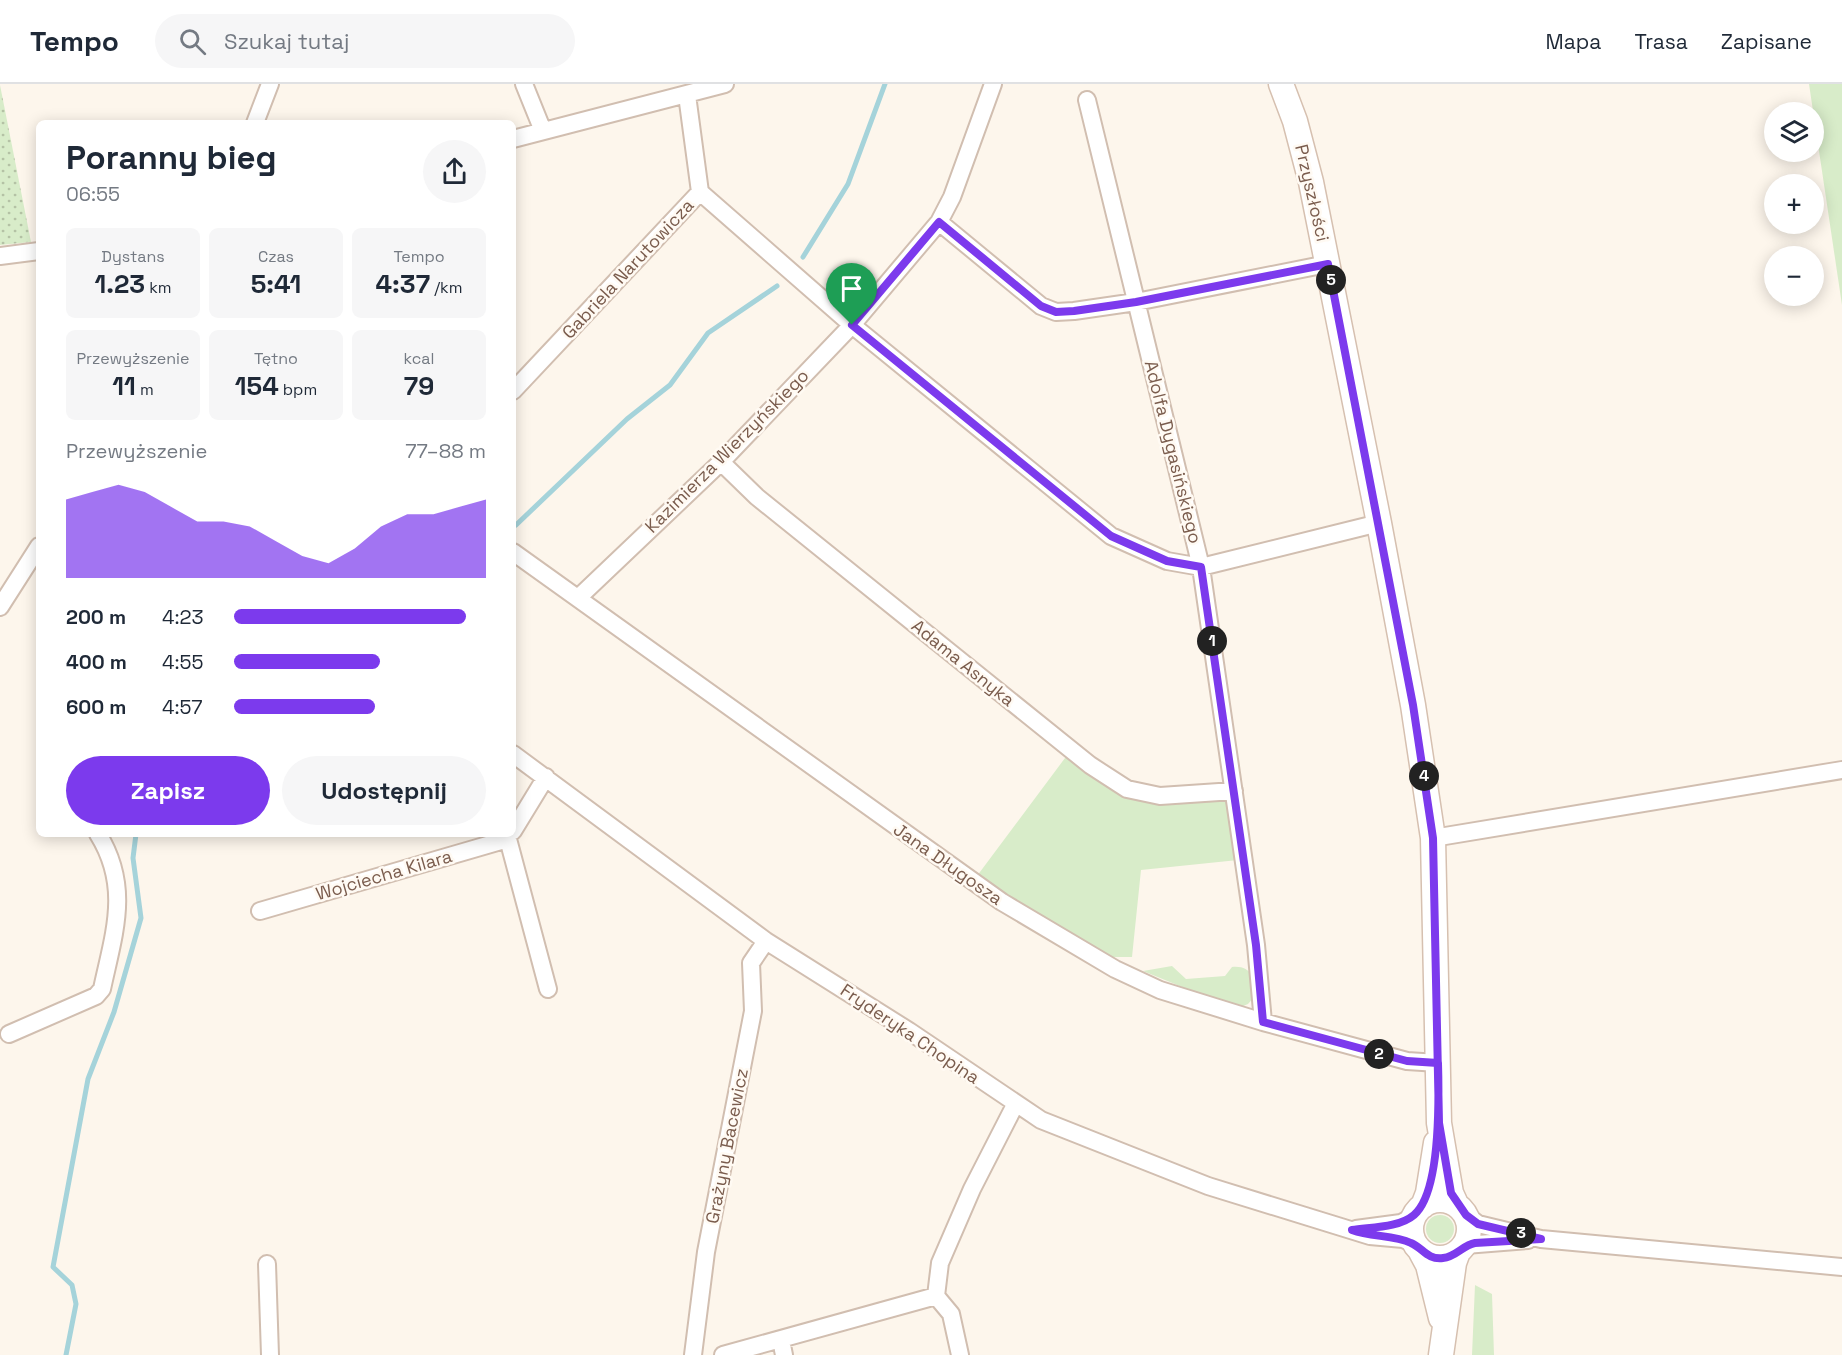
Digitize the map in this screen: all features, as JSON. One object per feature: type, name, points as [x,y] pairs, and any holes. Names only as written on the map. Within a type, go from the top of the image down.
[{"type":"street","points":[[256,120],[270,84]]},
{"type":"street","points":[[524,84],[543,131]]},
{"type":"street","points":[[516,137],[687,95],[707,86],[725,84]]},
{"type":"street","name":"Kazimierza Wierzyńskiego","points":[[578,598],[721,462],[852,325],[939,222],[952,197],[993,84]]},
{"type":"street","name":"Przyszłości","points":[[1281,84],[1295,121],[1311,182],[1413,705],[1433,838],[1439,1123],[1451,1193],[1461,1209]]},
{"type":"street","name":"Gabriela Narutowicza","points":[[516,388],[700,192],[687,95]]},
{"type":"street","name":"Adolfa Dygasińskiego","points":[[1087,100],[1201,567],[1256,945],[1263,1022]]},
{"type":"street","points":[[700,192],[852,325],[1111,536],[1167,561],[1201,567],[1379,523]]},
{"type":"street","points":[[939,222],[1041,306],[1056,312],[1136,302],[1328,264]]},
{"type":"street","points":[[0,256],[36,251]]},
{"type":"street","name":"Adama Asnyka","points":[[721,462],[757,497],[1090,765],[1126,789],[1160,796],[1234,791]]},
{"type":"street","points":[[0,607],[36,551]]},
{"type":"street","name":"Jana Długosza","points":[[516,554],[1002,902],[1115,969],[1160,990],[1263,1022],[1407,1061],[1438,1063]]},
{"type":"street","name":"Fryderyka Chopina","points":[[516,756],[766,941],[909,1031],[1041,1120],[1208,1186],[1370,1236],[1402,1239],[1418,1248]]},
{"type":"street","points":[[1433,838],[1842,770]]},
{"type":"street","points":[[516,826],[546,777]]},
{"type":"street","points":[[9,1034],[96,996],[102,989],[119,909],[111,856],[100,837]]},
{"type":"street","name":"Wojciecha Kilara","points":[[260,911],[501,837]]},
{"type":"street","points":[[512,837],[548,989]]},
{"type":"street","name":"Grażyny Bacewicz","points":[[693,1355],[706,1252],[753,1011],[751,963],[766,941]]},
{"type":"street","points":[[960,1355],[951,1314],[936,1296],[940,1263],[972,1189],[1016,1105]]},
{"type":"street","name":"Przyszłości","points":[[1418,1211],[1428,1193],[1439,1123]]},
{"type":"street","points":[[1443,1328],[1428,1266],[1411,1235],[1418,1211],[1435,1200],[1461,1209],[1478,1224],[1541,1239],[1842,1268]]},
{"type":"street","points":[[1441,1355],[1454,1263],[1462,1248],[1469,1225],[1461,1209]]},
{"type":"street","name":"Fryderyka Chopina","points":[[1352,1230],[1401,1223],[1418,1211]]},
{"type":"street","points":[[1418,1248],[1428,1256],[1444,1258],[1462,1248],[1541,1239]]},
{"type":"street","points":[[267,1264],[270,1355]]},
{"type":"street","points":[[723,1355],[783,1347],[936,1296]]},
{"type":"green space","points":[[1809,84],[1842,84],[1842,305],[1821,162],[1824,162],[1824,102],[1812,102]]},
{"type":"green space","points":[[0,85],[31,242],[0,245]]},
{"type":"green space","points":[[1068,754],[1123,793],[1225,789],[1238,860],[1141,870],[1132,957],[1104,957],[977,876]]},
{"type":"green space","points":[[1172,966],[1186,979],[1225,976],[1232,967],[1244,968],[1251,974],[1256,995],[1248,1004],[1236,1009],[1143,971]]},
{"type":"green space","points":[[1440,1215],[1450,1219],[1454,1229],[1450,1239],[1440,1243],[1430,1239],[1426,1229],[1430,1219]]},
{"type":"green space","points":[[1475,1285],[1492,1294],[1494,1355],[1472,1355]]},
{"type":"waterway","points":[[803,257],[848,184],[885,84]]},
{"type":"waterway","points":[[516,525],[627,419],[670,385],[708,333],[777,286]]},
{"type":"waterway","points":[[66,1355],[76,1304],[72,1285],[53,1267],[88,1079],[114,1012],[141,918],[133,858],[136,837]]},
{"type":"route","points":[[852,325],[939,222],[1041,306],[1056,312],[1136,302],[1328,264],[1413,705],[1433,838],[1438,1063],[1439,1123],[1451,1193],[1456,1204],[1478,1224],[1541,1239],[1475,1243],[1465,1245],[1452,1256],[1436,1258],[1428,1256],[1421,1252],[1415,1244],[1402,1239],[1386,1239],[1352,1230],[1401,1223],[1414,1216],[1423,1206],[1428,1193],[1439,1123],[1438,1063],[1407,1061],[1263,1022],[1256,945],[1201,567],[1167,561],[1111,536],[852,325]]}]
